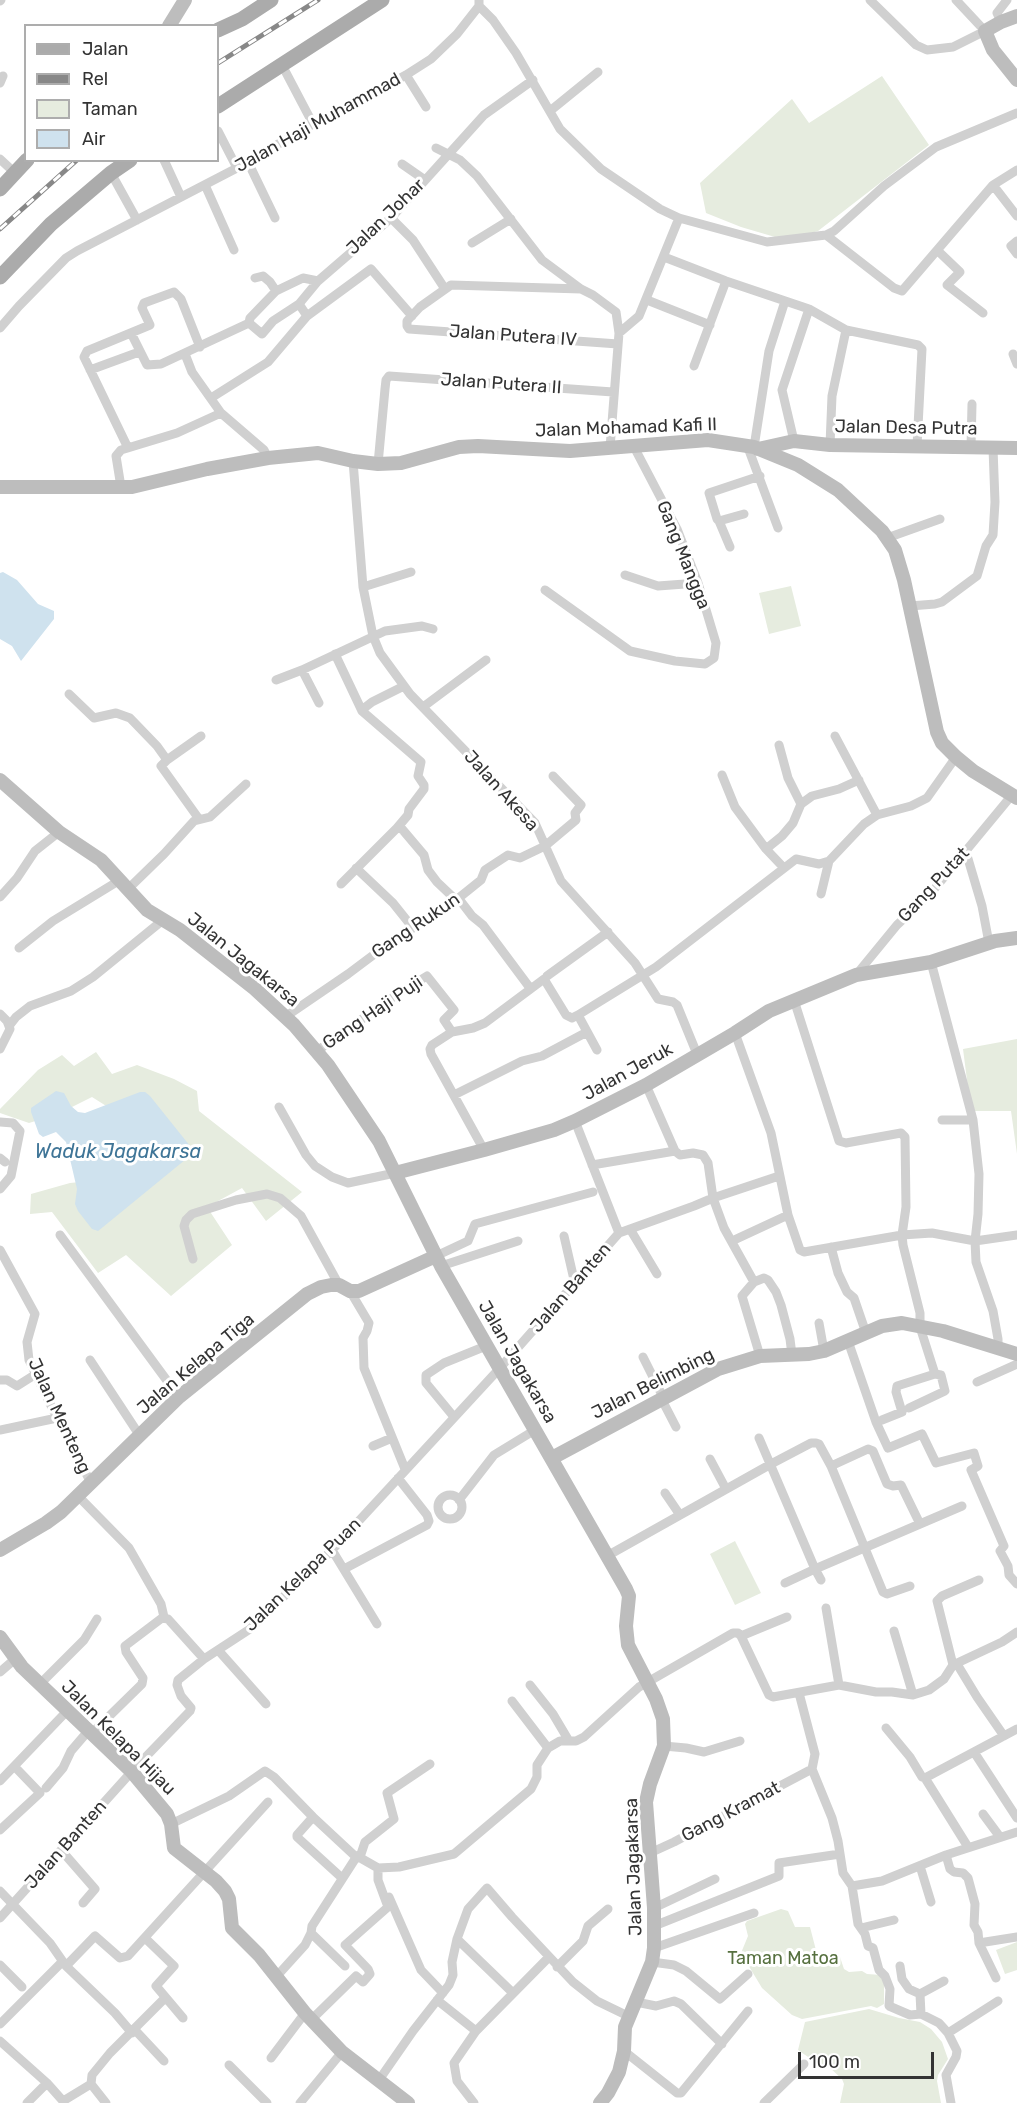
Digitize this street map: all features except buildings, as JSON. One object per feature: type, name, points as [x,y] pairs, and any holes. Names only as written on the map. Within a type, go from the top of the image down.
[{"type":"main road","points":[[172,24],[186,0]]},
{"type":"main road","points":[[219,30],[242,19],[271,0]]},
{"type":"main road","points":[[219,105],[382,0]]},
{"type":"main road","points":[[1015,75],[993,50],[985,31],[1017,16]]},
{"type":"main road","points":[[0,189],[25,162]]},
{"type":"main road","points":[[0,277],[51,224],[127,162]]},
{"type":"main road","name":"Jalan Mohamad Kafi II","points":[[0,487],[132,487],[207,469],[268,458],[318,453],[378,464],[401,463],[459,447],[478,446],[554,451],[708,440],[753,447],[794,464],[838,490],[895,550],[910,606],[937,732],[942,743],[984,779],[1014,796]]},
{"type":"main road","points":[[794,464],[797,441]]},
{"type":"main road","name":"Jalan Desa Putra","points":[[753,447],[797,441],[830,445],[1017,448]]},
{"type":"main road","name":"Jalan Jagakarsa","points":[[0,780],[59,832],[101,860],[147,910],[180,930],[230,969],[285,1017],[318,1051],[361,1112],[499,1370],[552,1458],[629,1596],[626,1636],[628,1645],[661,1709],[663,1719],[664,1746],[646,1802],[654,1908],[653,1955],[636,2002],[628,2016],[621,2066],[615,2082],[600,2103]]},
{"type":"main road","name":"Jalan Jeruk","points":[[394,1173],[554,1130],[575,1121],[646,1085],[769,1011],[856,975],[931,963],[989,943],[1017,938]]},
{"type":"main road","name":"Jalan Kelapa Tiga","points":[[0,1550],[54,1518],[179,1397],[308,1294],[321,1287],[366,1288],[439,1261]]},
{"type":"main road","name":"Jalan Belimbing","points":[[552,1458],[718,1369],[760,1356],[824,1351],[893,1324],[966,1337],[1017,1354]]},
{"type":"main road","name":"Jalan Kelapa Hijau","points":[[0,1637],[15,1659],[132,1772],[167,1814],[171,1824],[174,1848],[216,1881],[227,1896],[232,1928],[259,1955],[308,2017],[342,2052],[408,2103]]},
{"type":"street","points":[[877,2],[916,45],[927,50],[953,47],[985,31],[956,0]]},
{"type":"street","points":[[1001,22],[997,14],[1008,0]]},
{"type":"street","points":[[479,3],[533,80],[560,129],[601,169],[677,222],[767,242],[826,235],[834,231],[884,186],[936,147],[1017,113]]},
{"type":"street","name":"Jalan Haji Muhammad","points":[[0,328],[66,258],[91,242],[205,185],[406,75],[430,59],[457,34],[479,3]]},
{"type":"street","points":[[282,65],[313,124]]},
{"type":"street","points":[[550,111],[598,72]]},
{"type":"street","points":[[406,75],[426,107]]},
{"type":"street","name":"Jalan Johar","points":[[249,323],[262,334],[273,321],[299,304],[318,281],[391,218],[484,115],[533,80]]},
{"type":"street","points":[[219,133],[237,168]]},
{"type":"street","points":[[436,148],[460,160],[477,176],[542,260],[581,290],[593,295],[616,312],[619,333],[610,448]]},
{"type":"street","points":[[0,159],[15,173]]},
{"type":"street","points":[[165,162],[181,197]]},
{"type":"street","points":[[248,162],[275,218]]},
{"type":"street","points":[[402,164],[425,180]]},
{"type":"street","points":[[826,235],[894,288],[902,291],[993,185],[1017,170]]},
{"type":"street","points":[[111,173],[136,220]]},
{"type":"street","points":[[205,185],[234,250]]},
{"type":"street","points":[[993,185],[1017,216]]},
{"type":"street","points":[[391,218],[413,240],[445,289]]},
{"type":"street","points":[[472,243],[511,219]]},
{"type":"street","points":[[619,333],[639,316],[677,222]]},
{"type":"street","points":[[1017,241],[1011,246],[1017,254]]},
{"type":"street","points":[[937,250],[960,272],[947,285],[983,314]]},
{"type":"street","points":[[664,257],[809,309],[846,330],[918,345],[922,349],[917,446]]},
{"type":"street","points":[[211,398],[268,362],[306,316],[371,269],[412,316],[420,307],[451,285],[581,290]]},
{"type":"street","points":[[255,278],[263,276],[276,291]]},
{"type":"street","points":[[131,333],[147,365],[161,364],[249,323],[250,318],[276,291],[303,278],[318,281]]},
{"type":"street","points":[[694,366],[726,281]]},
{"type":"street","points":[[128,448],[84,357],[87,351],[150,325],[142,308],[144,303],[174,292],[181,299],[200,347]]},
{"type":"street","points":[[647,300],[710,325]]},
{"type":"street","points":[[778,528],[760,476],[753,447],[769,351],[785,301]]},
{"type":"street","points":[[299,304],[306,316]]},
{"type":"street","points":[[797,441],[782,390],[809,309]]},
{"type":"street","name":"Jalan Putera IV","points":[[412,316],[407,321],[409,329],[618,344]]},
{"type":"street","points":[[830,445],[832,396],[846,330]]},
{"type":"street","points":[[90,370],[139,352]]},
{"type":"street","points":[[185,354],[192,372],[221,413],[264,450],[268,458]]},
{"type":"street","points":[[1013,354],[1017,364]]},
{"type":"street","name":"Jalan Putera II","points":[[378,464],[386,380],[389,376],[613,392]]},
{"type":"street","points":[[971,447],[972,404]]},
{"type":"street","points":[[122,487],[116,456],[122,450],[177,433],[221,413]]},
{"type":"street","name":"Gang Mangga","points":[[545,590],[630,651],[675,661],[705,664],[714,658],[716,643],[698,583],[676,529],[633,446]]},
{"type":"street","points":[[910,606],[942,602],[977,576],[986,546],[993,534],[995,502],[993,448]]},
{"type":"street","name":"Jalan Akesa","points":[[353,461],[363,587],[373,636],[380,653],[423,707],[535,823],[561,881],[644,975],[658,999],[671,1001],[677,1005],[697,1054]]},
{"type":"street","points":[[730,547],[719,520],[715,517],[709,493],[760,476]]},
{"type":"street","points":[[719,520],[744,514]]},
{"type":"street","points":[[886,538],[940,519]]},
{"type":"street","points":[[363,587],[411,572]]},
{"type":"street","points":[[625,575],[658,586],[698,583]]},
{"type":"street","points":[[276,680],[385,631],[422,626],[433,629]]},
{"type":"street","points":[[335,654],[362,711],[421,762],[418,776],[424,785],[424,789],[409,809],[408,815],[341,884]]},
{"type":"street","points":[[423,707],[486,660]]},
{"type":"street","points":[[302,670],[319,703]]},
{"type":"street","points":[[362,711],[372,702],[404,686]]},
{"type":"street","points":[[69,694],[94,718],[116,713],[130,718],[167,760]]},
{"type":"street","points":[[199,819],[161,766],[201,736]]},
{"type":"street","points":[[835,736],[877,815]]},
{"type":"street","points":[[779,745],[788,778],[801,804]]},
{"type":"street","points":[[821,894],[824,862],[864,824],[877,815],[911,806],[927,798],[956,757]]},
{"type":"street","points":[[722,775],[735,807],[766,849],[784,868]]},
{"type":"street","points":[[545,846],[576,820],[575,813],[581,805],[553,776]]},
{"type":"street","points":[[766,849],[793,823],[801,804],[818,793],[839,789],[859,780]]},
{"type":"street","points":[[19,948],[57,918],[124,884],[164,854],[194,821],[210,817],[246,784]]},
{"type":"street","name":"Gang Putat","points":[[856,975],[897,925],[931,893],[1014,796]]},
{"type":"street","points":[[397,828],[402,830],[424,855],[428,870],[436,882],[458,899],[483,925],[530,988]]},
{"type":"street","points":[[0,897],[17,878],[35,851],[59,832]]},
{"type":"street","name":"Gang Rukun","points":[[285,1017],[413,928],[440,913],[481,880],[485,870],[508,855],[520,858],[545,846]]},
{"type":"street","points":[[966,852],[982,906],[989,943]]},
{"type":"street","points":[[484,1150],[430,1049],[432,1045],[452,1032],[485,1023],[544,979],[566,1015],[572,1018],[644,975],[796,859],[824,862]]},
{"type":"street","points":[[356,867],[393,903],[413,928]]},
{"type":"street","points":[[9,1026],[30,1006],[71,991],[93,976],[163,920]]},
{"type":"street","points":[[548,976],[608,932]]},
{"type":"street","points":[[931,963],[973,1120],[979,1195],[975,1240],[976,1262],[981,1282],[993,1311],[998,1347]]},
{"type":"street","name":"Gang Haji Puji","points":[[318,1051],[425,976],[429,976],[454,1010],[444,1020],[452,1032]]},
{"type":"street","points":[[794,1000],[839,1141],[846,1143],[901,1133],[905,1137],[906,1207],[902,1236],[920,1313],[920,1327],[935,1374]]},
{"type":"street","points":[[0,1014],[9,1026],[10,1033],[0,1049]]},
{"type":"street","points":[[578,1015],[597,1050]]},
{"type":"street","points":[[454,1095],[522,1061],[542,1056],[587,1032]]},
{"type":"street","points":[[735,1033],[771,1133],[779,1176],[787,1200],[788,1215],[800,1250],[804,1252],[932,1233],[975,1240],[1017,1235]]},
{"type":"street","points":[[646,1085],[675,1152],[680,1155],[693,1153],[703,1155],[708,1163],[713,1197],[724,1228],[754,1282]]},
{"type":"street","name":"Jalan Jeruk","points":[[279,1107],[306,1155],[315,1166],[332,1178],[348,1184],[394,1173]]},
{"type":"street","points":[[942,1120],[973,1120]]},
{"type":"street","points":[[575,1121],[619,1233],[713,1197],[779,1176]]},
{"type":"street","points":[[0,1122],[13,1123],[20,1131],[11,1176],[0,1189]]},
{"type":"street","points":[[592,1165],[675,1152]]},
{"type":"street","points":[[439,1261],[468,1241],[475,1224],[593,1192]]},
{"type":"street","points":[[193,1259],[184,1226],[186,1220],[192,1215],[236,1200],[267,1194],[280,1198],[301,1216],[369,1323],[363,1338],[364,1368],[405,1469]]},
{"type":"street","points":[[732,1241],[788,1215]]},
{"type":"street","points":[[630,1229],[657,1274]]},
{"type":"street","name":"Jalan Banten","points":[[499,1370],[619,1233]]},
{"type":"street","points":[[60,1234],[179,1397]]},
{"type":"street","points":[[564,1236],[575,1284]]},
{"type":"street","points":[[439,1261],[518,1241]]},
{"type":"street","points":[[831,1247],[838,1273],[847,1292],[855,1298],[866,1333]]},
{"type":"street","name":"Jalan Menteng","points":[[0,1250],[35,1314],[27,1342],[29,1360],[91,1483]]},
{"type":"street","points":[[760,1356],[742,1296],[758,1279],[768,1280],[776,1292],[790,1339],[792,1355]]},
{"type":"street","points":[[819,1323],[824,1351]]},
{"type":"street","points":[[848,1341],[888,1448],[922,1434],[936,1463],[974,1454],[978,1466],[971,1470],[1004,1546],[1000,1551],[1008,1566],[1009,1575],[1017,1584]]},
{"type":"street","points":[[454,1417],[426,1383],[426,1375],[444,1363],[486,1346]]},
{"type":"street","points":[[643,1357],[676,1427]]},
{"type":"street","points":[[90,1360],[140,1436]]},
{"type":"street","points":[[977,1382],[1017,1364]]},
{"type":"street","name":"Jalan Kelapa Puan","points":[[132,1772],[190,1711],[191,1708],[181,1696],[177,1683],[204,1659],[250,1629],[332,1550],[499,1370]]},
{"type":"street","points":[[0,1380],[20,1385],[36,1374]]},
{"type":"street","points":[[882,1420],[902,1412],[896,1392],[897,1386],[935,1374],[941,1375],[945,1391],[909,1408]]},
{"type":"street","points":[[0,1430],[57,1418]]},
{"type":"street","points":[[459,1500],[494,1455],[535,1430]]},
{"type":"street","points":[[373,1446],[392,1437]]},
{"type":"street","points":[[759,1437],[821,1580]]},
{"type":"street","points":[[607,1556],[771,1464],[811,1443],[816,1443],[819,1444],[831,1466],[883,1592],[887,1594],[910,1586]]},
{"type":"street","points":[[831,1466],[868,1449],[873,1451],[887,1484],[903,1487],[920,1524]]},
{"type":"street","points":[[710,1459],[726,1489]]},
{"type":"street","points":[[344,1569],[427,1525],[429,1521],[427,1515],[398,1478]]},
{"type":"street","points":[[665,1493],[680,1515]]},
{"type":"street","points":[[78,1496],[129,1548],[161,1604],[164,1617],[204,1659]]},
{"type":"street","points":[[785,1583],[962,1506]]},
{"type":"street","points":[[332,1550],[377,1624]]},
{"type":"street","points":[[1008,1566],[1017,1560]]},
{"type":"street","points":[[979,1580],[942,1596],[937,1601],[955,1664],[1004,1736]]},
{"type":"street","points":[[826,1608],[839,1685]]},
{"type":"street","points":[[46,1788],[63,1768],[71,1751],[142,1684],[143,1678],[126,1652],[125,1646],[164,1617]]},
{"type":"street","points":[[741,1636],[788,1617]]},
{"type":"street","points":[[40,1684],[84,1640],[97,1618]]},
{"type":"street","points":[[894,1631],[913,1695]]},
{"type":"street","points":[[171,1824],[229,1796],[265,1771],[358,1857],[378,1868],[419,1864],[454,1854],[531,1789],[537,1777],[537,1765],[548,1748],[560,1741],[576,1741],[584,1737],[628,1695],[733,1633],[741,1636],[769,1695],[778,1697],[839,1685],[876,1692],[913,1695],[929,1690],[944,1679],[955,1664],[1002,1642],[1017,1632]]},
{"type":"street","points":[[218,1650],[266,1704]]},
{"type":"street","points":[[0,1672],[15,1659]]},
{"type":"street","points":[[530,1685],[553,1714],[569,1741]]},
{"type":"street","points":[[799,1693],[815,1754],[812,1769],[832,1818],[843,1873],[852,1886],[858,1924],[868,1946],[873,1948],[879,1970],[885,1976],[890,1989],[890,2006],[910,2015],[921,2014],[939,2023],[948,2033],[957,2054],[946,2075],[951,2103]]},
{"type":"street","points":[[512,1701],[548,1748]]},
{"type":"street","points":[[0,1781],[67,1711]]},
{"type":"street","points":[[886,1728],[910,1757],[922,1777],[926,1778],[968,1847]]},
{"type":"street","points":[[926,1778],[1017,1729]]},
{"type":"street","points":[[664,1746],[704,1752],[740,1741]]},
{"type":"street","points":[[974,1752],[1017,1818]]},
{"type":"street","points":[[276,1977],[305,1945],[312,1926],[358,1857],[365,1842],[394,1819],[387,1793],[430,1764]]},
{"type":"street","points":[[0,1830],[40,1793],[15,1767]]},
{"type":"street","name":"Gang Kramat","points":[[650,1853],[812,1769]]},
{"type":"street","name":"Jalan Banten","points":[[0,1918],[132,1772]]},
{"type":"street","points":[[0,2024],[95,1936],[120,1958],[124,1958],[145,1938],[268,1802]]},
{"type":"street","points":[[983,1814],[1000,1837]]},
{"type":"street","points":[[313,1817],[297,1836],[342,1878]]},
{"type":"street","points":[[852,1886],[882,1881],[968,1847],[1000,1837],[1016,1835]]},
{"type":"street","points":[[61,1850],[95,1889],[82,1903]]},
{"type":"street","points":[[654,1926],[779,1876],[779,1863],[840,1854]]},
{"type":"street","points":[[946,1855],[950,1869],[963,1873],[968,1878],[975,1905],[974,1925],[978,1932],[979,1943],[996,1978]]},
{"type":"street","points":[[920,1866],[931,1902]]},
{"type":"street","points":[[378,1868],[421,1970],[440,1996],[476,2031]]},
{"type":"street","points":[[271,2058],[308,2017],[356,1976],[363,1982],[370,1974],[345,1945],[388,1907],[378,1880],[378,1868]]},
{"type":"street","points":[[654,1908],[715,1879]]},
{"type":"street","points":[[379,2080],[449,1985],[453,1975],[452,1962],[457,1939],[471,1904],[487,1888],[557,1967],[585,1992],[628,2016]]},
{"type":"street","points":[[0,1891],[50,1943],[64,1964],[164,2061]]},
{"type":"street","points":[[557,1967],[583,1941],[588,1926],[608,1909]]},
{"type":"street","points":[[653,1955],[754,1912]]},
{"type":"street","points":[[861,1928],[894,1920]]},
{"type":"street","points":[[311,1933],[345,1966]]},
{"type":"street","points":[[979,1943],[1017,1937]]},
{"type":"street","points":[[145,1938],[174,1966],[156,1986],[183,2018]]},
{"type":"street","points":[[457,1939],[513,1992]]},
{"type":"street","points":[[653,1955],[686,1971],[720,1999],[748,1974]]},
{"type":"street","points":[[474,2103],[457,2081],[453,2066],[476,2031],[549,1957]]},
{"type":"street","points":[[0,1965],[22,1987]]},
{"type":"street","points":[[900,1966],[902,1979],[909,1989],[920,1994]]},
{"type":"street","points":[[920,1994],[944,1982]]},
{"type":"street","points":[[920,1994],[921,2014]]},
{"type":"street","points":[[106,2103],[90,2079],[94,2071],[165,1998]]},
{"type":"street","points":[[636,2002],[656,2006],[674,2001],[681,2004],[722,2044]]},
{"type":"street","points":[[948,2033],[998,2001]]},
{"type":"street","points":[[624,2050],[677,2093],[681,2093],[748,2011]]},
{"type":"street","points":[[0,2041],[47,2083],[63,2101],[92,2084]]},
{"type":"street","points":[[300,2103],[342,2052]]},
{"type":"street","points":[[764,2103],[804,2064]]},
{"type":"street","points":[[229,2065],[267,2103]]},
{"type":"street","points":[[27,2103],[47,2083]]},
{"type":"green space","points":[[882,76],[929,145],[818,231],[775,237],[706,213],[700,183],[792,99],[809,123]]},
{"type":"green space","points":[[791,586],[801,626],[769,634],[759,593]]},
{"type":"green space","points":[[1017,1039],[1017,1154],[1011,1111],[971,1111],[963,1049]]},
{"type":"green space","points":[[96,1052],[112,1074],[137,1065],[174,1079],[197,1091],[199,1111],[302,1192],[266,1221],[242,1188],[207,1207],[232,1245],[171,1296],[126,1255],[98,1273],[52,1212],[30,1214],[31,1194],[70,1183],[100,1180],[111,1109],[92,1097],[58,1114],[29,1123],[0,1113],[0,1109],[38,1070],[62,1055],[74,1066]]},
{"type":"green space","points":[[735,1541],[761,1593],[735,1605],[710,1554]]},
{"type":"green space","name":"Taman Matoa","points":[[781,1909],[788,1911],[795,1927],[810,1927],[818,1958],[840,1957],[844,1969],[849,1972],[862,1971],[867,1974],[881,1975],[884,1984],[884,2004],[877,2008],[871,2006],[802,2019],[792,2015],[762,1988],[741,1953],[748,1936],[745,1924],[747,1921]]},
{"type":"green space","points":[[1017,1942],[1017,1970],[1005,1974],[996,1950]]},
{"type":"green space","points":[[869,2009],[920,2022],[931,2029],[942,2042],[948,2059],[937,2081],[941,2103],[840,2103],[844,2084],[842,2079],[829,2067],[798,2050],[805,2022]]},
{"type":"water","points":[[3,572],[17,580],[38,604],[54,611],[54,619],[21,661],[12,646],[0,639],[0,573]]},
{"type":"water","name":"Waduk Jagakarsa","points":[[56,1091],[64,1093],[71,1106],[78,1112],[85,1113],[145,1092],[194,1151],[98,1231],[92,1229],[75,1204],[77,1189],[66,1142],[56,1132],[43,1137],[39,1134],[31,1112],[31,1108]]},
{"type":"railway","points":[[219,62],[318,0]]},
{"type":"railway","points":[[0,229],[75,162]]}]
